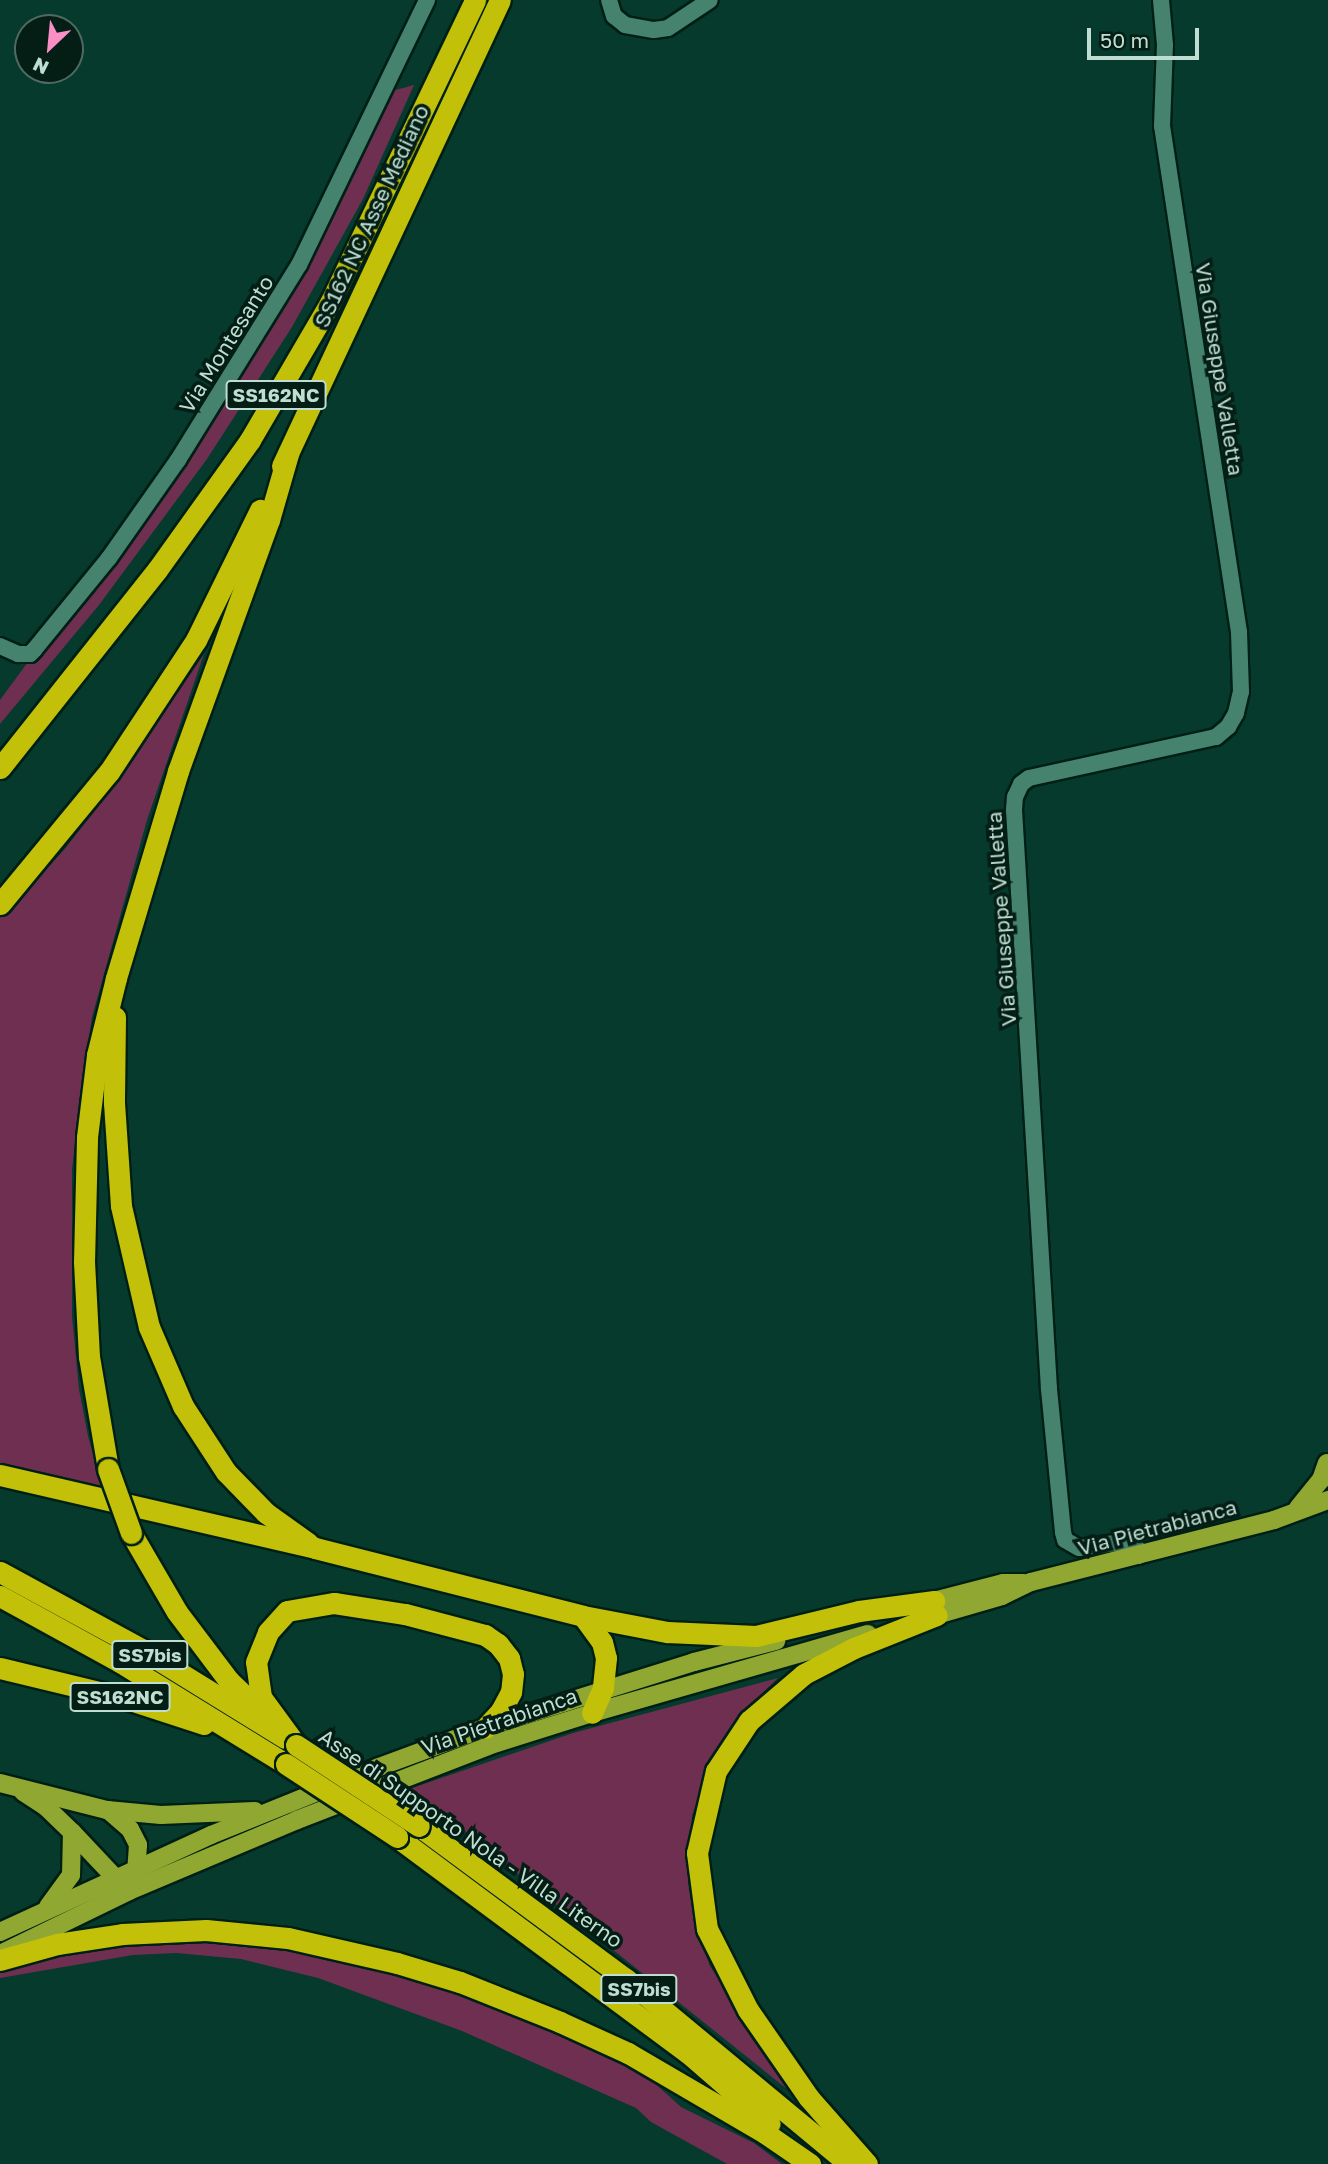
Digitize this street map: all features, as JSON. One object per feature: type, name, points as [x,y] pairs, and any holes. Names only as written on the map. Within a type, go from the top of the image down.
[{"type":"highway","points":[[446,62],[465,0]]},
{"type":"highway","points":[[446,62],[475,0]]},
{"type":"highway","name":"SS162 NC Asse Mediano","points":[[288,454],[500,0]]},
{"type":"highway","name":"SS162NC","points":[[0,768],[157,570],[250,440],[330,303],[446,62]]},
{"type":"highway","points":[[0,904],[109,772],[196,640],[288,454]]},
{"type":"highway","points":[[288,454],[269,520],[178,771],[116,978],[97,1055],[87,1137],[84,1262],[89,1357],[108,1469],[131,1533],[177,1612],[229,1681],[296,1745]]},
{"type":"highway","points":[[0,748],[56,697]]},
{"type":"highway","points":[[116,978],[114,1103],[121,1206],[149,1327],[183,1406],[226,1472],[266,1513],[315,1548]]},
{"type":"highway","points":[[0,1475],[315,1548],[583,1616],[667,1632],[755,1636],[859,1611],[936,1608]]},
{"type":"highway","name":"Asse di Supporto Nola - Villa Literno","points":[[0,1572],[141,1649],[296,1745],[419,1826],[626,1979],[849,2164]]},
{"type":"highway","name":"Asse di Supporto Nola - Villa Literno","points":[[0,1596],[120,1662],[286,1764],[397,1837],[688,2053],[812,2164]]},
{"type":"highway","points":[[296,1745],[261,1697],[256,1662],[268,1632],[287,1611],[334,1603],[432,1621],[485,1635],[498,1644],[509,1658],[513,1674],[510,1692],[501,1711],[485,1728]]},
{"type":"highway","points":[[867,2164],[809,2098],[748,2010],[707,1929],[697,1853],[716,1771],[750,1721],[804,1674],[936,1608]]},
{"type":"highway","points":[[583,1616],[602,1642],[606,1658],[601,1691],[592,1713]]},
{"type":"highway","name":"SS162NC","points":[[0,1668],[124,1698],[237,1734]]},
{"type":"highway","points":[[0,1960],[57,1944],[122,1934],[206,1930],[288,1938],[397,1963],[460,1982],[628,2053],[765,2133],[812,2164]]},
{"type":"main road","points":[[1293,1513],[1313,1492],[1328,1466]]},
{"type":"main road","name":"Via Pietrabianca","points":[[0,1933],[113,1878],[272,1810],[485,1728],[694,1662],[1002,1596],[1031,1583],[1293,1513],[1328,1500]]},
{"type":"main road","name":"Via Pietrabianca","points":[[0,1954],[129,1891],[297,1821],[485,1748],[936,1608]]},
{"type":"main road","points":[[7,1785],[107,1810],[161,1815],[272,1810]]},
{"type":"main road","points":[[7,1785],[46,1807],[113,1878],[129,1891],[138,1867],[138,1845],[130,1829],[107,1810]]},
{"type":"main road","points":[[45,1911],[71,1875],[72,1832]]},
{"type":"street","name":"Via Montesanto","points":[[0,646],[18,654],[30,654],[34,650],[94,578],[178,460],[299,265],[427,0]]},
{"type":"street","points":[[609,0],[614,16],[625,25],[654,30],[668,27],[710,0]]},
{"type":"street","name":"Via Giuseppe Valletta","points":[[1139,1556],[1137,1548],[1129,1541],[1079,1548],[1065,1540],[1063,1532],[1049,1389],[1014,797],[1021,784],[1029,778],[1216,737],[1232,720],[1241,692],[1239,632],[1162,126],[1165,46],[1161,0]]},
{"type":"shaded area","points":[[414,85],[363,199],[292,327],[207,459],[99,605],[0,724],[0,700],[228,390],[388,92]]},
{"type":"shaded area","points":[[204,654],[147,820],[92,1017],[82,1085],[72,1169],[72,1316],[79,1389],[103,1491],[0,1466],[0,918],[64,850],[112,788]]},
{"type":"shaded area","points":[[778,1678],[744,1711],[707,1771],[692,1816],[688,1883],[695,1925],[710,1966],[797,2097],[456,1824],[449,1823],[403,1791],[573,1733]]},
{"type":"shaded area","points":[[180,1941],[281,1948],[370,1966],[484,2001],[579,2041],[649,2078],[681,2107],[754,2143],[782,2164],[727,2164],[651,2122],[636,2108],[462,2031],[318,1978],[241,1959],[176,1953],[133,1955],[0,1978],[0,1970],[60,1956],[128,1943]]}]
